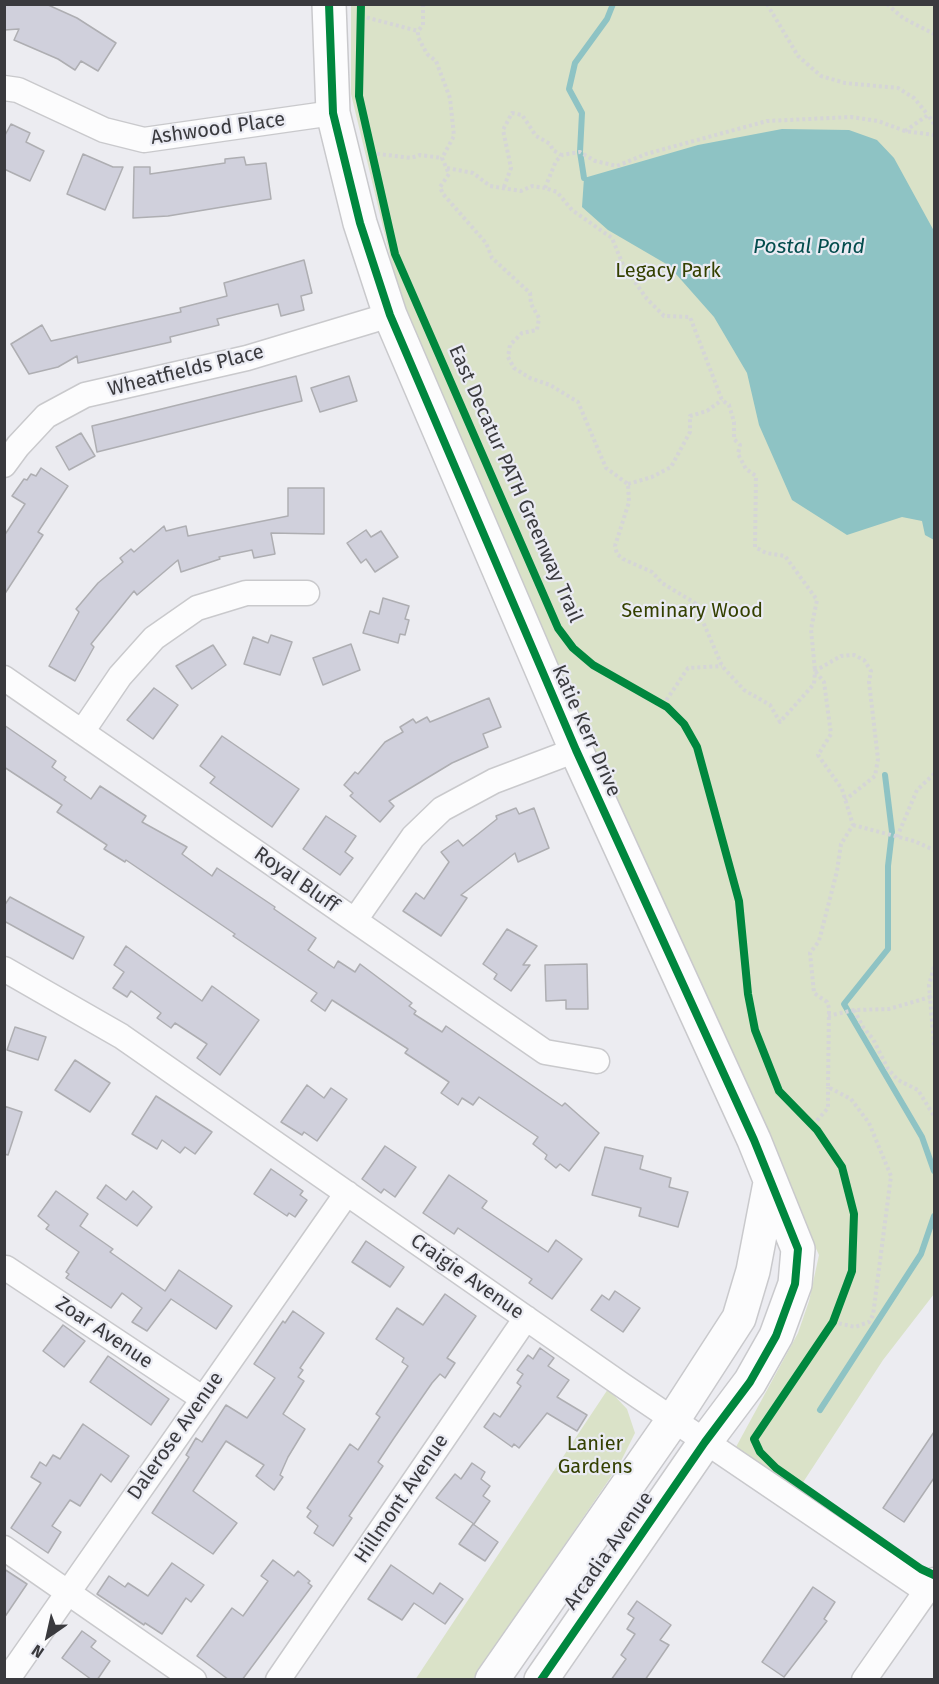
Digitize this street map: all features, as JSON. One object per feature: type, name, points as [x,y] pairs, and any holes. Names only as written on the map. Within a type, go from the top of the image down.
[{"type":"street","name":"Katie Kerr Drive","points":[[329,4],[333,113],[360,223],[390,315],[576,750],[754,1140],[798,1249],[795,1284],[776,1336],[750,1382],[705,1442]]},
{"type":"street","name":"Ashwood Place","points":[[4,88],[18,90],[104,130],[144,140],[333,113]]},
{"type":"street","name":"Wheatfields Place","points":[[4,465],[46,416],[85,395],[247,358],[390,315]]},
{"type":"street","points":[[82,732],[120,676],[154,638],[197,608],[246,594],[307,594]]},
{"type":"street","name":"Royal Bluff","points":[[4,678],[545,1052],[597,1061]]},
{"type":"street","points":[[355,920],[413,837],[442,809],[494,782],[576,750]]},
{"type":"street","name":"Craigie Avenue","points":[[4,969],[121,1036],[705,1442],[930,1586]]},
{"type":"street","points":[[673,1420],[739,1318],[753,1271],[770,1184]]},
{"type":"street","name":"Dalerose Avenue","points":[[7,1680],[346,1193]]},
{"type":"street","name":"Zoar Avenue","points":[[6,1268],[202,1398]]},
{"type":"street","name":"Hillmont Avenue","points":[[278,1680],[526,1318]]},
{"type":"street","name":"Arcadia Avenue","points":[[492,1680],[673,1420]]},
{"type":"street","name":"Arcadia Avenue","points":[[541,1680],[705,1442]]},
{"type":"street","points":[[4,1548],[194,1680]]},
{"type":"street","points":[[864,1680],[930,1586]]},
{"type":"path","points":[[360,27],[361,4]]},
{"type":"path","points":[[418,31],[423,25],[423,4]]},
{"type":"path","points":[[767,4],[798,56],[821,76],[844,83],[898,88],[914,98],[934,124]]},
{"type":"path","points":[[887,4],[903,18],[934,34]]},
{"type":"path","points":[[361,16],[418,31]]},
{"type":"path","points":[[418,31],[427,54],[436,61],[450,98],[454,136],[442,158]]},
{"type":"path","points":[[504,187],[511,168],[503,130],[512,113],[522,115],[536,136],[550,144],[553,150],[562,155]]},
{"type":"path","points":[[905,131],[928,115]]},
{"type":"path","points":[[545,188],[556,161],[562,155],[580,152],[595,160],[617,166],[646,154],[767,121],[851,117],[878,121],[905,131],[934,135]]},
{"type":"path","points":[[368,142],[373,165]]},
{"type":"path","points":[[370,153],[411,158],[420,155],[442,158]]},
{"type":"path","points":[[442,158],[449,174],[440,187],[443,194],[486,243],[492,258],[530,293],[531,304],[539,318],[540,324],[537,330],[522,333],[510,345],[508,357],[514,368],[530,378],[550,385],[578,402],[606,468],[628,484]]},
{"type":"path","points":[[447,168],[473,173],[490,186],[521,191],[532,186],[557,192],[572,210],[612,238],[623,265],[647,299],[664,316],[690,317],[722,400],[729,405],[734,423],[734,439],[741,445],[738,454],[746,469],[756,476],[755,547],[766,553],[785,556],[817,600],[811,629],[814,684],[782,722],[770,705],[744,690],[722,666],[695,603],[663,583],[652,572],[622,559],[617,554],[615,546],[629,502],[628,484]]},
{"type":"path","points":[[628,484],[652,477],[671,467],[690,432],[690,416],[707,411],[722,400]]},
{"type":"path","points":[[815,671],[842,656],[854,655],[864,660],[871,671],[869,682],[878,759],[874,776],[845,800]]},
{"type":"path","points":[[663,705],[688,668],[722,666]]},
{"type":"path","points":[[806,1119],[815,1128],[828,1108],[827,1002],[814,993],[810,953],[819,941],[837,871],[841,844],[852,825],[842,789],[818,755],[831,734],[824,682],[815,671]]},
{"type":"path","points":[[653,698],[673,713]]},
{"type":"path","points":[[897,837],[916,790],[934,774]]},
{"type":"path","points":[[852,825],[934,850]]},
{"type":"path","points":[[934,967],[929,985],[932,995],[934,1045]]},
{"type":"path","points":[[828,1016],[855,1010],[889,1009],[932,995]]},
{"type":"path","points":[[855,1010],[888,1069],[898,1080],[918,1090],[934,1116]]},
{"type":"path","points":[[828,1087],[852,1099],[869,1123],[891,1176],[873,1315],[869,1322],[855,1328],[833,1322]]},
{"type":"path","points":[[826,1332],[837,1312]]},
{"type":"green space","name":"Seminary Wood","points":[[351,5],[934,5],[934,1294],[883,1360],[798,1490],[736,1447],[798,1333],[809,1301],[819,1255],[413,352],[351,94]]},
{"type":"green space","name":"Lanier Gardens","points":[[608,1389],[627,1409],[635,1433],[619,1465],[473,1679],[415,1680]]},
{"type":"water","name":"Postal Pond","points":[[782,129],[849,130],[877,140],[894,158],[934,231],[934,540],[925,535],[922,521],[902,517],[847,535],[792,500],[759,425],[747,373],[714,317],[668,265],[608,230],[582,207],[584,178],[698,145]]},
{"type":"building","points":[[4,4],[46,4],[77,18],[116,43],[98,71],[81,61],[75,70],[58,59],[14,40],[19,29],[4,30]]},
{"type":"building","points":[[11,124],[30,133],[26,142],[44,151],[30,181],[4,169],[4,137]]},
{"type":"building","points":[[83,154],[113,167],[123,167],[105,210],[67,194]]},
{"type":"building","points":[[244,157],[246,165],[266,163],[271,199],[168,216],[133,218],[134,167],[150,167],[150,174],[225,163],[225,159]]},
{"type":"building","points":[[304,260],[312,293],[301,296],[304,310],[281,316],[278,304],[217,319],[219,325],[170,337],[171,342],[78,363],[77,356],[58,367],[29,374],[11,344],[42,325],[51,341],[181,312],[180,308],[227,296],[224,283]]},
{"type":"building","points":[[296,376],[302,401],[97,452],[92,426]]},
{"type":"building","points":[[349,376],[357,401],[320,412],[311,388]]},
{"type":"building","points":[[81,433],[95,456],[69,470],[56,447]]},
{"type":"building","points":[[41,468],[68,486],[38,532],[43,535],[4,595],[4,536],[25,504],[12,496],[24,479],[27,480],[31,474],[36,476]]},
{"type":"building","points":[[288,488],[324,488],[324,534],[271,533],[275,554],[254,558],[252,550],[219,557],[220,559],[181,572],[178,560],[137,595],[134,591],[91,644],[94,647],[75,681],[49,666],[79,612],[76,609],[98,583],[123,562],[120,558],[131,549],[134,552],[164,526],[166,531],[186,526],[188,536],[288,516]]},
{"type":"building","points":[[366,530],[371,537],[381,531],[398,557],[375,572],[366,559],[361,563],[347,543]]},
{"type":"building","points":[[383,598],[409,606],[405,619],[409,620],[405,635],[400,634],[398,643],[363,633],[370,611],[379,614]]},
{"type":"building","points":[[271,635],[292,642],[280,675],[244,664],[253,637],[268,643]]},
{"type":"building","points":[[351,644],[360,670],[323,685],[313,658]]},
{"type":"building","points":[[213,645],[226,665],[192,689],[176,666]]},
{"type":"building","points":[[154,688],[178,705],[153,739],[127,720]]},
{"type":"building","points":[[489,698],[501,727],[483,734],[488,747],[452,763],[389,801],[394,806],[380,822],[350,796],[353,793],[344,785],[355,772],[358,774],[385,742],[403,732],[400,727],[413,719],[416,723],[427,717],[430,722]]},
{"type":"building","points":[[4,725],[56,761],[52,767],[66,777],[64,780],[91,799],[100,786],[146,816],[142,822],[187,847],[182,854],[212,876],[217,868],[275,907],[274,909],[316,938],[308,950],[334,968],[338,961],[355,972],[360,964],[412,1003],[409,1006],[416,1011],[414,1014],[442,1032],[446,1026],[562,1106],[565,1103],[599,1133],[569,1171],[560,1164],[556,1168],[545,1159],[547,1155],[533,1144],[538,1137],[479,1097],[473,1105],[462,1098],[458,1105],[441,1093],[449,1082],[405,1053],[408,1049],[332,1000],[325,1011],[311,1001],[317,993],[126,860],[125,862],[104,849],[107,845],[57,812],[62,805],[4,767]]},
{"type":"building","points":[[222,736],[299,789],[272,827],[210,783],[215,777],[200,766]]},
{"type":"building","points":[[516,808],[519,814],[534,808],[549,848],[518,862],[515,853],[461,895],[467,898],[441,936],[403,911],[416,893],[424,899],[449,862],[441,852],[458,840],[463,846],[497,819],[496,816]]},
{"type":"building","points":[[326,816],[356,836],[345,852],[353,858],[340,875],[303,849]]},
{"type":"building","points":[[10,897],[84,937],[73,959],[4,921],[4,906]]},
{"type":"building","points":[[507,929],[537,946],[523,965],[530,965],[511,991],[494,979],[497,974],[483,964]]},
{"type":"building","points":[[126,946],[202,1001],[212,986],[259,1020],[220,1075],[197,1058],[207,1044],[175,1023],[171,1028],[157,1018],[161,1013],[131,991],[127,997],[113,988],[124,972],[114,965]]},
{"type":"building","points":[[587,964],[588,1009],[566,1009],[566,1000],[546,1001],[545,965]]},
{"type":"building","points":[[15,1027],[46,1037],[38,1060],[7,1050]]},
{"type":"building","points":[[75,1060],[110,1083],[90,1112],[55,1090]]},
{"type":"building","points":[[307,1085],[324,1098],[331,1088],[347,1099],[317,1141],[304,1132],[302,1135],[281,1122]]},
{"type":"building","points":[[156,1096],[212,1132],[195,1154],[185,1147],[180,1153],[162,1140],[157,1149],[132,1134]]},
{"type":"building","points":[[4,1106],[22,1112],[8,1155],[4,1154]]},
{"type":"building","points":[[385,1146],[416,1167],[395,1197],[384,1189],[381,1193],[362,1179]]},
{"type":"building","points":[[605,1147],[643,1156],[640,1169],[671,1178],[669,1187],[688,1192],[678,1227],[639,1216],[641,1208],[592,1195]]},
{"type":"building","points":[[271,1169],[303,1191],[300,1195],[307,1200],[295,1217],[289,1213],[287,1216],[254,1194]]},
{"type":"building","points":[[449,1175],[487,1201],[482,1208],[548,1252],[556,1240],[582,1259],[552,1299],[529,1283],[532,1279],[458,1228],[454,1234],[423,1213]]},
{"type":"building","points":[[106,1185],[126,1200],[133,1191],[152,1207],[137,1226],[97,1198]]},
{"type":"building","points":[[56,1191],[88,1214],[80,1226],[113,1249],[110,1252],[165,1291],[179,1270],[232,1306],[216,1329],[171,1299],[147,1331],[132,1322],[142,1308],[122,1293],[111,1308],[66,1278],[69,1274],[66,1272],[79,1252],[46,1229],[49,1225],[38,1216]]},
{"type":"building","points":[[366,1241],[404,1267],[390,1287],[352,1262]]},
{"type":"building","points":[[615,1291],[640,1308],[623,1332],[591,1310],[602,1295],[609,1300]]},
{"type":"building","points":[[445,1294],[476,1316],[447,1358],[455,1363],[445,1378],[440,1374],[432,1383],[378,1462],[383,1466],[349,1516],[352,1518],[333,1546],[314,1533],[318,1526],[307,1517],[311,1511],[307,1508],[350,1444],[358,1450],[380,1417],[376,1414],[408,1366],[402,1362],[404,1358],[376,1339],[397,1308],[423,1325]]},
{"type":"building","points":[[293,1311],[324,1333],[300,1368],[303,1370],[298,1377],[304,1381],[283,1414],[305,1429],[288,1457],[280,1475],[283,1477],[274,1490],[256,1476],[264,1465],[226,1441],[193,1491],[237,1523],[213,1554],[152,1513],[189,1457],[186,1455],[196,1438],[202,1442],[226,1405],[247,1418],[275,1378],[254,1364],[283,1321],[285,1323]]},
{"type":"building","points":[[63,1325],[85,1341],[64,1367],[43,1351]]},
{"type":"building","points":[[540,1348],[554,1358],[548,1366],[569,1380],[557,1397],[587,1415],[577,1431],[547,1413],[519,1448],[514,1444],[512,1447],[484,1427],[494,1413],[500,1417],[521,1386],[517,1383],[523,1374],[517,1370],[528,1355],[533,1359]]},
{"type":"building","points":[[108,1356],[169,1399],[151,1425],[90,1382]]},
{"type":"building","points":[[83,1424],[129,1456],[111,1482],[101,1474],[80,1506],[70,1500],[52,1526],[61,1532],[48,1553],[11,1528],[41,1483],[31,1477],[40,1462],[46,1466],[53,1455],[60,1459]]},
{"type":"building","points":[[934,1432],[934,1478],[904,1522],[883,1508]]},
{"type":"building","points":[[472,1463],[485,1472],[481,1479],[490,1486],[483,1496],[490,1501],[474,1524],[436,1498],[455,1474],[461,1479]]},
{"type":"building","points":[[473,1524],[498,1542],[485,1561],[459,1544]]},
{"type":"building","points":[[273,1560],[294,1576],[298,1571],[310,1581],[308,1583],[312,1586],[242,1680],[229,1680],[197,1656],[232,1608],[243,1616],[268,1581],[261,1576]]},
{"type":"building","points":[[172,1563],[204,1585],[191,1602],[186,1598],[162,1634],[97,1594],[109,1576],[125,1587],[128,1583],[148,1596]]},
{"type":"building","points":[[391,1565],[433,1594],[440,1583],[463,1599],[445,1624],[414,1603],[402,1620],[368,1599]]},
{"type":"building","points":[[4,1569],[27,1584],[4,1618]]},
{"type":"building","points":[[813,1587],[835,1602],[824,1619],[827,1621],[784,1677],[762,1662]]},
{"type":"building","points":[[637,1601],[671,1625],[660,1640],[669,1645],[645,1680],[611,1680],[626,1659],[621,1655],[635,1634],[627,1629],[634,1618],[628,1614]]},
{"type":"building","points":[[82,1631],[96,1641],[91,1647],[110,1661],[97,1680],[92,1680],[62,1658]]},
{"type":"waterway","points":[[584,178],[580,152],[582,113],[569,89],[575,63],[607,19],[613,4]]},
{"type":"waterway","points":[[885,775],[892,832],[888,866],[888,949],[844,1004],[922,1137],[934,1171]]},
{"type":"waterway","points":[[820,1410],[921,1254],[934,1216]]},
{"type":"cycle path","points":[[329,4],[333,113],[360,223],[390,315],[576,750],[754,1140],[798,1249],[795,1284],[776,1336],[750,1382],[705,1442],[541,1680]]},
{"type":"cycle path","name":"East Decatur PATH Greenway Trail","points":[[361,4],[359,96],[395,254],[558,628],[573,648],[593,665],[667,707],[684,724],[697,747],[739,901],[748,994],[755,1030],[779,1091],[817,1130],[842,1167],[854,1214],[852,1271],[833,1322],[754,1439],[760,1452],[776,1468],[921,1569],[934,1575]]},
{"type":"park label","name":"Legacy Park","points":[[668,271]]}]
